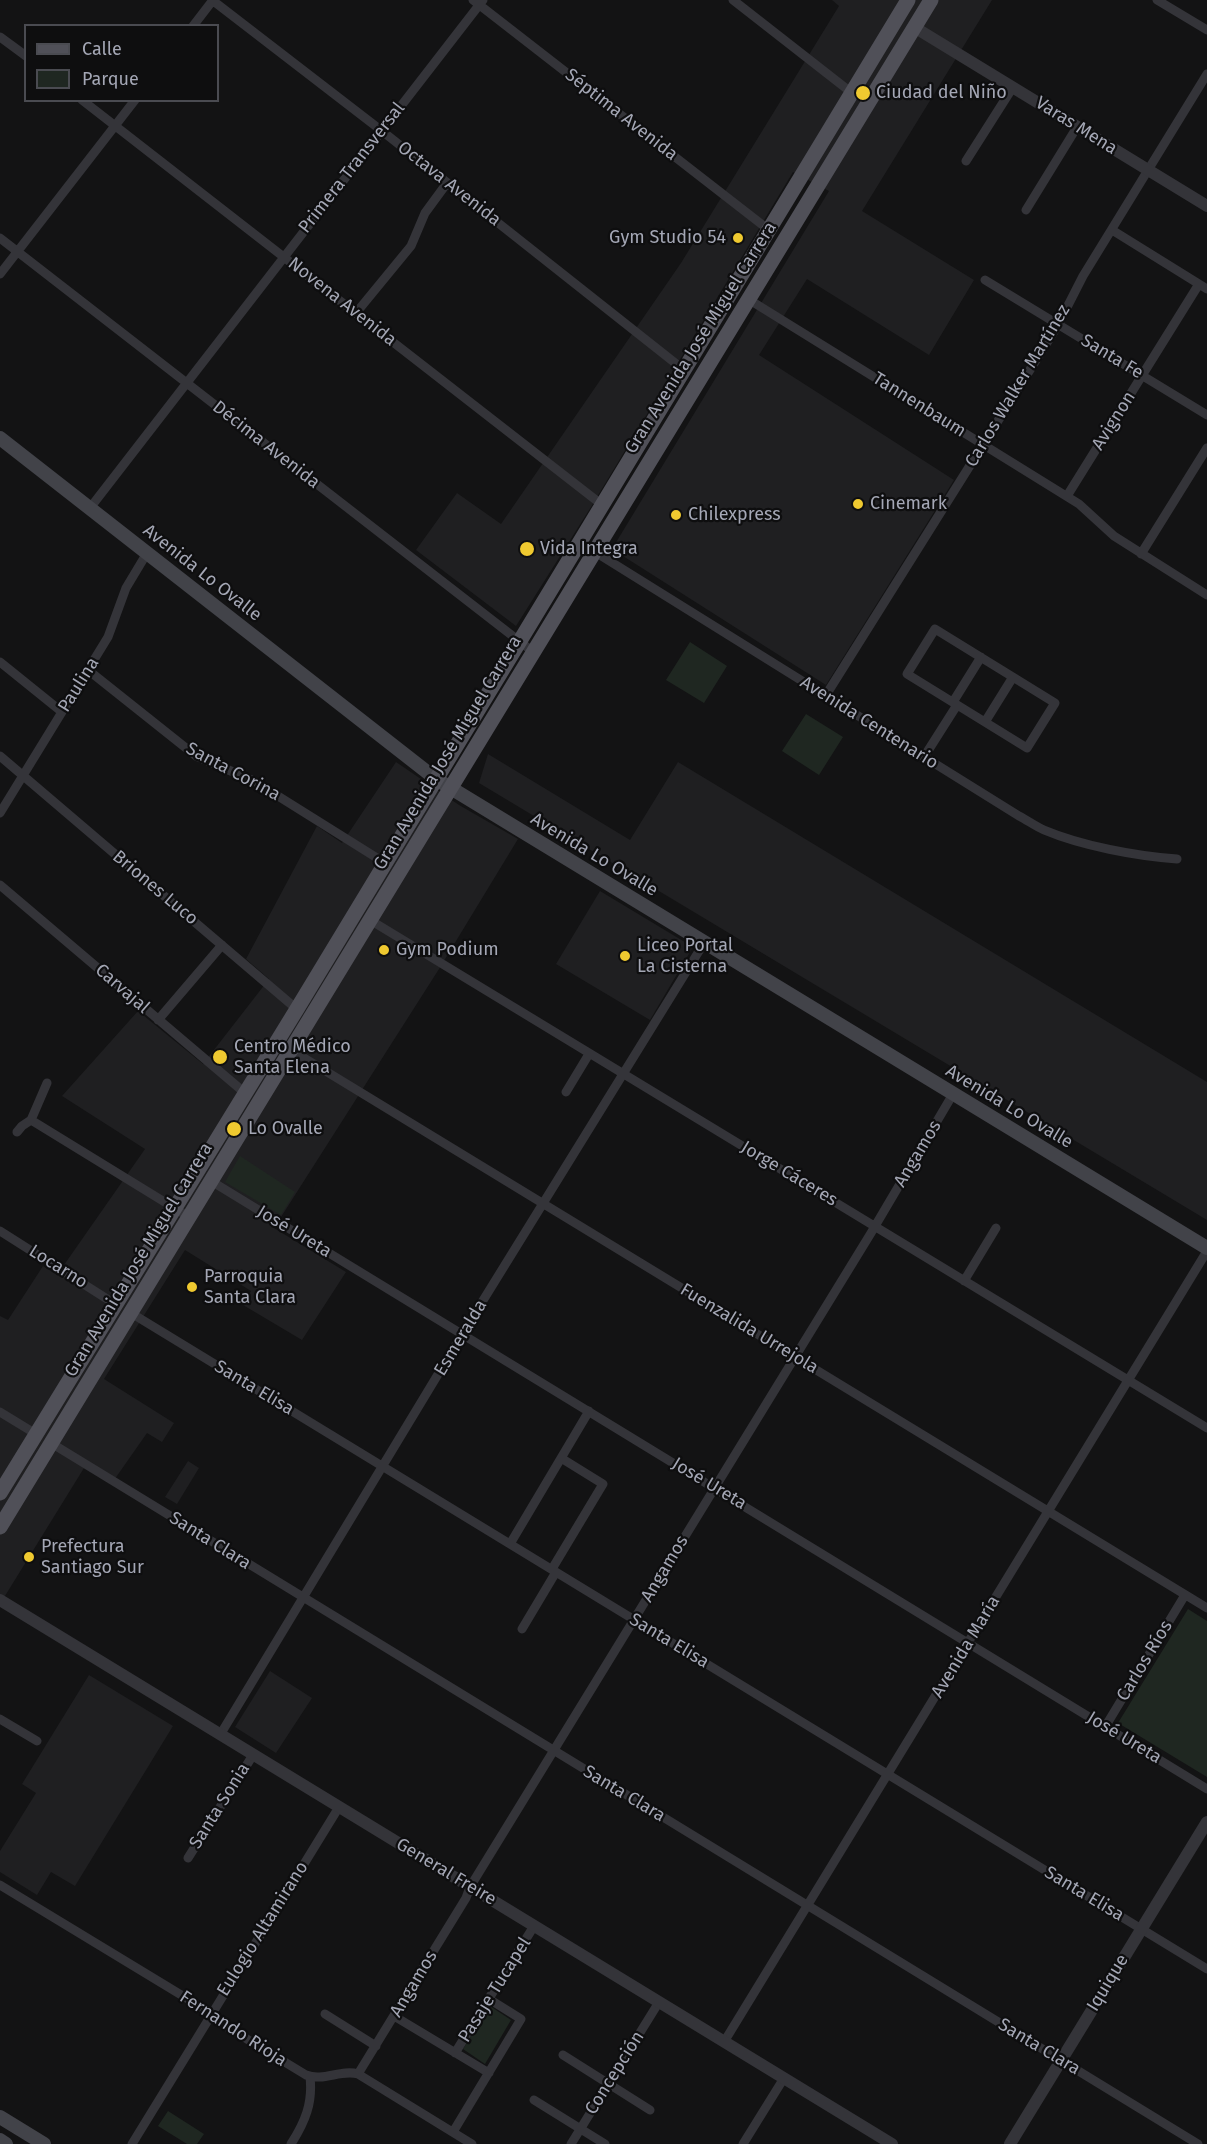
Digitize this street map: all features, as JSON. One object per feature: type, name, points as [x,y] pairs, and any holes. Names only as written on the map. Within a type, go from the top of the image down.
[{"type":"main road","name":"Gran Avenida José Miguel Carrera","points":[[0,1493],[297,1010],[518,641],[908,0]]},
{"type":"main road","points":[[908,0],[909,18],[914,27]]},
{"type":"main road","name":"Gran Avenida José Miguel Carrera","points":[[0,1527],[931,0]]},
{"type":"main road","points":[[769,230],[776,252]]},
{"type":"main road","name":"Avenida Lo Ovalle","points":[[0,438],[436,779],[1207,1250]]},
{"type":"main road","points":[[364,898],[364,908],[370,920]]},
{"type":"main road","points":[[112,1309],[130,1313]]},
{"type":"main road","points":[[0,2117],[44,2144]]},
{"type":"main road","points":[[0,2140],[6,2144]]},
{"type":"street","points":[[195,24],[213,0]]},
{"type":"street","name":"Octava Avenida","points":[[213,0],[684,370]]},
{"type":"street","points":[[733,0],[852,93]]},
{"type":"street","points":[[1158,0],[1207,30]]},
{"type":"street","name":"Primera Transversal","points":[[90,508],[479,2]]},
{"type":"street","name":"Séptima Avenida","points":[[479,2],[769,230]]},
{"type":"street","name":"Varas Mena","points":[[914,27],[1207,206]]},
{"type":"street","points":[[0,36],[24,54]]},
{"type":"street","name":"Carlos Walker Martínez","points":[[826,695],[1058,325],[1083,276],[1207,74]]},
{"type":"street","points":[[966,161],[1013,87]]},
{"type":"street","name":"Novena Avenida","points":[[85,102],[602,504]]},
{"type":"street","points":[[0,274],[133,102]]},
{"type":"street","points":[[1026,210],[1077,127]]},
{"type":"street","points":[[356,313],[411,246],[425,213],[447,183]]},
{"type":"street","points":[[1112,230],[1203,286]]},
{"type":"street","name":"Décima Avenida","points":[[0,238],[532,651]]},
{"type":"street","name":"Santa Fe","points":[[985,280],[1207,415]]},
{"type":"street","name":"Avignon","points":[[1067,496],[1142,376],[1203,286]]},
{"type":"street","name":"Tannenbaum","points":[[748,299],[1067,496],[1086,509],[1108,533],[1207,595]]},
{"type":"street","points":[[1141,554],[1207,448]]},
{"type":"street","name":"Avenida Centenario","points":[[579,542],[1044,830],[1123,852],[1177,859]]},
{"type":"street","name":"Paulina","points":[[0,813],[108,638],[126,588],[147,552]]},
{"type":"street","points":[[935,629],[1013,677],[1055,703],[1027,748],[907,674],[935,629]]},
{"type":"street","points":[[924,757],[981,657]]},
{"type":"street","points":[[0,662],[62,712]]},
{"type":"street","name":"Santa Corina","points":[[88,670],[196,756],[254,781],[385,862]]},
{"type":"street","points":[[985,722],[1013,677]]},
{"type":"street","name":"Briones Luco","points":[[0,756],[297,1010],[312,1016]]},
{"type":"street","name":"Carvajal","points":[[0,885],[245,1093]]},
{"type":"street","name":"Jorge Cáceres","points":[[370,920],[1207,1428]]},
{"type":"street","name":"Esmeralda","points":[[220,1735],[704,943]]},
{"type":"street","points":[[158,1020],[222,945]]},
{"type":"street","name":"Fuenzalida Urrejola","points":[[291,1050],[1207,1608]]},
{"type":"street","points":[[566,1092],[590,1054]]},
{"type":"street","points":[[17,1132],[31,1120],[47,1083]]},
{"type":"street","name":"Angamos","points":[[358,2074],[875,1226],[953,1094]]},
{"type":"street","points":[[31,1120],[189,1217]]},
{"type":"street","name":"José Ureta","points":[[211,1181],[1207,1789]]},
{"type":"street","points":[[964,1281],[996,1228]]},
{"type":"street","name":"Locarno","points":[[0,1231],[112,1309]]},
{"type":"street","name":"Avenida María","points":[[724,2042],[1207,1250]]},
{"type":"street","name":"Santa Elisa","points":[[130,1313],[1207,1969]]},
{"type":"street","points":[[510,1544],[589,1411]]},
{"type":"street","points":[[0,1412],[36,1434]]},
{"type":"street","name":"Santa Clara","points":[[51,1443],[1198,2144]]},
{"type":"street","points":[[522,1629],[603,1484],[561,1458]]},
{"type":"street","name":"Carlos Ríos","points":[[1105,1727],[1185,1595]]},
{"type":"street","name":"General Freire","points":[[0,1600],[892,2144]]},
{"type":"street","points":[[0,1719],[37,1741]]},
{"type":"street","name":"Santa Sonia","points":[[188,1858],[253,1755]]},
{"type":"street","name":"Eulogio Altamirano","points":[[132,2144],[339,1807]]},
{"type":"street","name":"Iquique","points":[[1010,2144],[1207,1822]]},
{"type":"street","name":"Fernando Rioja","points":[[0,1885],[206,2010],[214,2019],[310,2077]]},
{"type":"street","name":"Pasaje Tucapel","points":[[455,2053],[534,1926]]},
{"type":"street","points":[[453,2132],[521,2019],[489,1999]]},
{"type":"street","name":"Concepción","points":[[571,2144],[659,2002]]},
{"type":"street","points":[[325,2014],[376,2046]]},
{"type":"street","points":[[394,2016],[489,2073]]},
{"type":"street","points":[[563,2055],[650,2110]]},
{"type":"street","points":[[291,2144],[308,2113],[311,2095],[310,2077],[349,2073],[358,2074],[472,2144]]},
{"type":"street","points":[[743,2144],[784,2078]]},
{"type":"street","points":[[534,2100],[605,2144]]},
{"type":"shaded area","points":[[832,0],[992,0],[862,211],[974,280],[929,355],[807,279],[759,355],[954,480],[826,685],[612,549],[829,191],[793,172],[591,507],[516,626],[416,550],[457,493],[501,524],[681,263],[839,6]]},
{"type":"shaded area","points":[[488,754],[630,840],[678,762],[1207,1082],[1207,1220],[479,783]]},
{"type":"shaded area","points":[[396,762],[459,805],[518,839],[439,969],[274,1228],[346,1272],[302,1340],[243,1305],[251,1291],[185,1250],[104,1379],[174,1423],[162,1442],[147,1433],[112,1483],[84,1468],[0,1604],[0,1316],[8,1320],[43,1266],[57,1275],[145,1149],[62,1096],[138,1011],[203,1064],[269,979],[246,959],[317,826],[342,843]]},
{"type":"shaded area","name":"Liceo Portal La Cisterna","points":[[600,891],[693,947],[650,1020],[556,964]]},
{"type":"shaded area","points":[[188,1461],[199,1468],[177,1504],[165,1497]]},
{"type":"shaded area","points":[[270,1671],[312,1698],[276,1753],[235,1727]]},
{"type":"shaded area","points":[[89,1675],[173,1726],[75,1886],[51,1872],[37,1895],[0,1872],[0,1851],[36,1793],[22,1784]]},
{"type":"green space","points":[[690,642],[727,666],[704,703],[666,680]]},
{"type":"green space","points":[[806,714],[843,737],[819,775],[782,751]]},
{"type":"green space","points":[[240,1156],[295,1192],[281,1215],[225,1182]]},
{"type":"green space","points":[[1188,1609],[1207,1621],[1207,1777],[1118,1723]]},
{"type":"green space","points":[[490,2006],[511,2020],[485,2064],[463,2049]]},
{"type":"green space","points":[[168,2111],[204,2134],[197,2144],[187,2144],[158,2126]]},
{"type":"place","name":"Ciudad del Niño","points":[[863,93]]},
{"type":"place","name":"Gym Studio 54","points":[[738,238]]},
{"type":"place","name":"Cinemark","points":[[858,504]]},
{"type":"place","name":"Chilexpress","points":[[676,515]]},
{"type":"place","name":"Vida Integra","points":[[527,549]]},
{"type":"place","name":"Gym Podium","points":[[384,950]]},
{"type":"place","name":"Liceo Portal La Cisterna","points":[[625,956]]},
{"type":"place","name":"Centro Médico Santa Elena","points":[[220,1057]]},
{"type":"place","name":"Lo Ovalle","points":[[234,1129]]},
{"type":"place","name":"Parroquia Santa Clara","points":[[192,1287]]},
{"type":"place","name":"Prefectura Santiago Sur","points":[[29,1557]]}]
